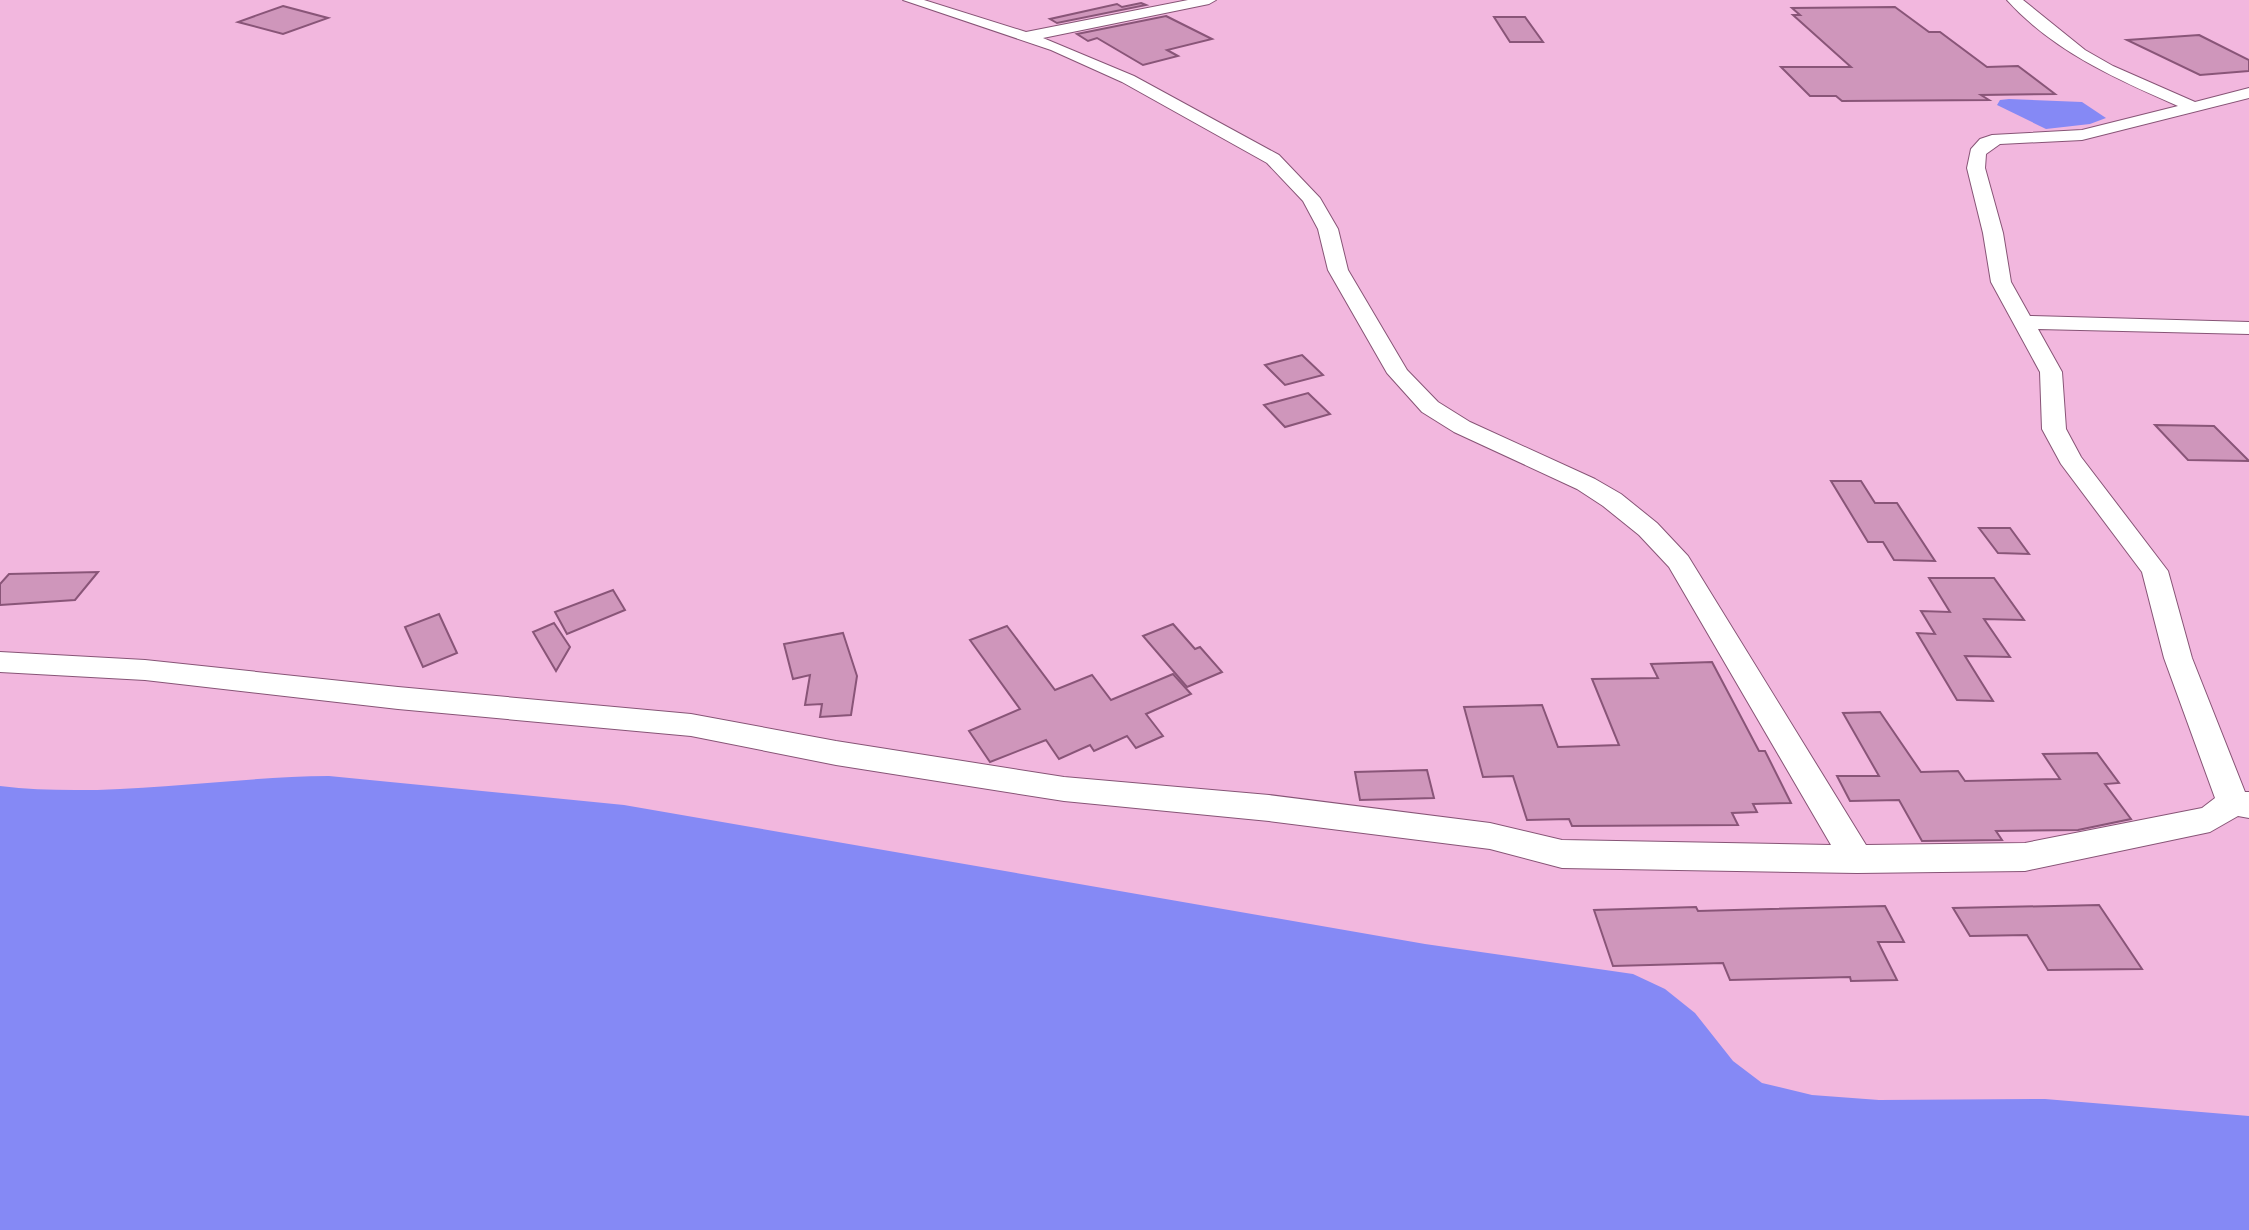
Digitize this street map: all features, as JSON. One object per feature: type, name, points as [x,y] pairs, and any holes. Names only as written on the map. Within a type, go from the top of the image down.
[{"type":"street","points":[[910,0],[1056,47],[1128,79],[1273,159],[1311,198],[1328,229],[1338,270],[1398,373],[1430,407],[1462,427],[1586,484],[1612,500],[1648,529],[1679,562],[1857,859]]},
{"type":"street","points":[[1024,37],[1209,0]]},
{"type":"street","points":[[2014,0],[2080,53],[2107,69],[2196,108]]},
{"type":"street","points":[[0,662],[145,670],[398,698],[691,725],[836,753],[1064,789],[1269,808],[1490,836],[1562,854],[1857,859],[2025,857],[2210,819],[2241,804],[2178,658],[2155,571],[2070,459],[2054,429],[2051,372],[2001,282],[1993,233],[1976,168],[1977,153],[1986,143],[1998,139],[2082,135],[2249,93]]},
{"type":"street","points":[[2024,322],[2249,328]]},
{"type":"shaded area","points":[[2000,100],[2082,102],[2106,118],[2090,124],[2046,129],[1997,105]]},
{"type":"shaded area","points":[[329,776],[624,805],[1425,944],[1633,974],[1665,989],[1695,1013],[1733,1061],[1762,1083],[1812,1095],[1879,1100],[2045,1099],[2249,1116],[2249,1230],[0,1230],[0,786],[123,789]]},
{"type":"building","points":[[1141,3],[1146,5],[1057,23],[1050,19],[1117,4],[1122,7]]},
{"type":"building","points":[[283,6],[328,18],[283,34],[238,22]]},
{"type":"building","points":[[1895,7],[1929,32],[1940,32],[1987,67],[2018,66],[2055,94],[1981,95],[1989,100],[1842,101],[1836,96],[1810,96],[1781,67],[1851,67],[1793,15],[1800,15],[1792,8]]},
{"type":"building","points":[[1166,16],[1212,39],[1167,50],[1178,56],[1143,65],[1097,38],[1088,41],[1077,34]]},
{"type":"building","points":[[1494,17],[1525,17],[1543,42],[1510,42]]},
{"type":"building","points":[[2199,35],[2249,60],[2249,71],[2200,75],[2127,40]]},
{"type":"building","points":[[1302,355],[1323,375],[1285,385],[1265,365]]},
{"type":"building","points":[[1308,393],[1330,414],[1285,427],[1264,405]]},
{"type":"building","points":[[2155,425],[2214,426],[2249,461],[2188,460]]},
{"type":"building","points":[[1831,481],[1861,481],[1875,503],[1897,503],[1935,561],[1894,560],[1883,542],[1868,542]]},
{"type":"building","points":[[1979,528],[2010,528],[2029,554],[1998,553]]},
{"type":"building","points":[[98,572],[75,600],[0,605],[0,584],[9,574]]},
{"type":"building","points":[[1929,578],[1994,578],[2024,620],[1984,619],[2010,657],[1965,656],[1993,701],[1957,700],[1917,633],[1935,634],[1921,611],[1950,612]]},
{"type":"building","points":[[613,590],[625,610],[567,634],[555,612]]},
{"type":"building","points":[[439,614],[457,653],[423,667],[405,627]]},
{"type":"building","points":[[554,623],[570,647],[556,671],[533,632]]},
{"type":"building","points":[[1173,624],[1195,649],[1200,647],[1222,672],[1187,687],[1143,636]]},
{"type":"building","points":[[1007,626],[1055,690],[1092,675],[1111,700],[1173,674],[1191,694],[1146,714],[1163,736],[1136,748],[1127,736],[1094,751],[1090,745],[1059,759],[1046,740],[990,762],[969,731],[1020,709],[970,640]]},
{"type":"building","points":[[843,633],[857,676],[851,715],[820,717],[822,704],[805,705],[810,675],[793,679],[784,644]]},
{"type":"building","points":[[1712,662],[1759,751],[1765,751],[1791,803],[1753,804],[1757,812],[1732,813],[1738,825],[1572,826],[1569,819],[1527,820],[1513,776],[1483,777],[1464,707],[1542,705],[1558,747],[1619,745],[1592,679],[1658,678],[1651,664]]},
{"type":"building","points":[[1880,712],[1921,772],[1958,771],[1965,781],[2060,779],[2043,754],[2097,753],[2119,783],[2105,784],[2131,819],[2078,830],[1996,831],[2002,840],[1922,841],[1899,800],[1850,801],[1837,776],[1879,776],[1843,713]]},
{"type":"building","points":[[1427,770],[1434,798],[1360,800],[1355,772]]},
{"type":"building","points":[[2099,905],[2142,969],[2048,970],[2027,935],[1970,936],[1953,908]]},
{"type":"building","points":[[1885,906],[1904,942],[1878,942],[1897,980],[1851,981],[1850,977],[1730,980],[1723,963],[1613,966],[1594,910],[1696,907],[1698,911]]}]
